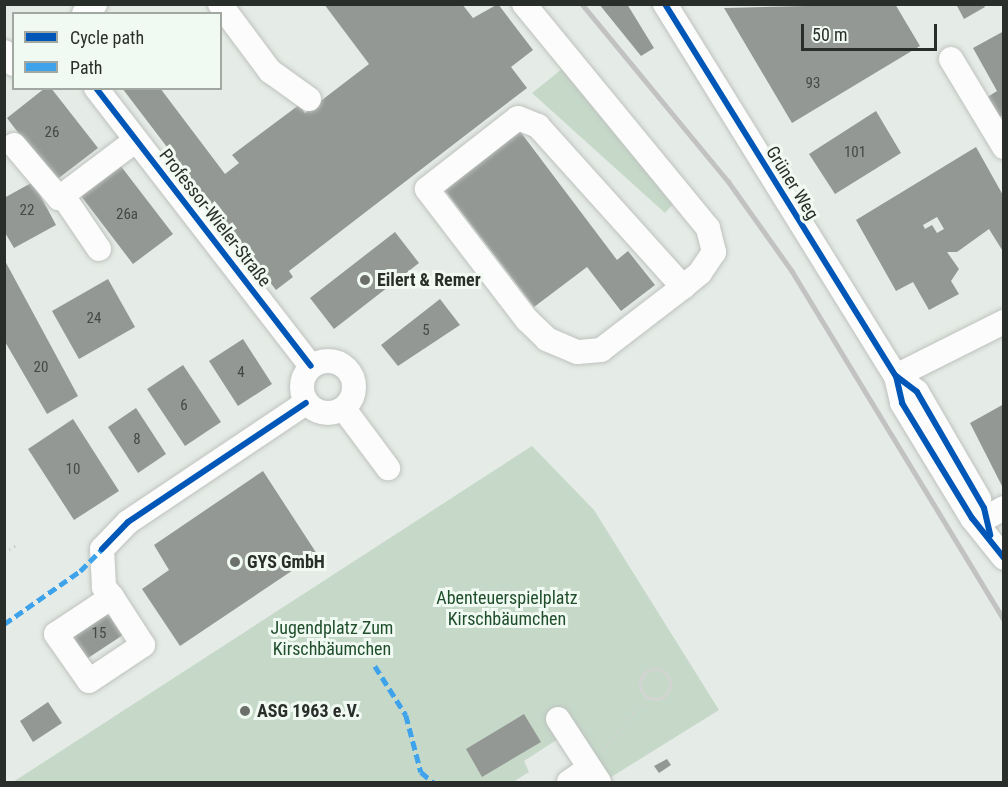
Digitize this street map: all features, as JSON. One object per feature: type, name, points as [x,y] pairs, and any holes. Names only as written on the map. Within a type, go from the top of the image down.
[{"type":"street","points":[[220,4],[270,71],[309,99]]},
{"type":"street","points":[[524,4],[708,228],[714,252],[683,287],[601,350],[577,352],[547,339],[527,320],[427,189],[518,118],[538,126],[683,287]]},
{"type":"street","name":"Grüner Weg","points":[[664,4],[896,376],[902,404],[972,518],[993,520],[1004,558]]},
{"type":"street","points":[[951,59],[1004,147]]},
{"type":"street","name":"Professor-Wieler-Straße","points":[[97,90],[312,366]]},
{"type":"street","points":[[14,146],[55,197],[63,196],[135,141]]},
{"type":"street","points":[[63,196],[99,249]]},
{"type":"street","points":[[896,376],[1004,322]]},
{"type":"street","points":[[338,362],[350,371],[355,384],[344,409],[317,412],[306,402],[301,390],[312,366],[338,362]]},
{"type":"street","points":[[112,597],[104,587],[102,549],[128,522],[306,402]]},
{"type":"street","points":[[344,409],[388,468]]},
{"type":"street","points":[[558,719],[594,775],[569,783]]},
{"type":"path","points":[[4,553],[19,543]]},
{"type":"path","points":[[594,775],[647,697],[643,676],[652,670],[664,672],[670,681],[668,693],[658,699],[647,697]]},
{"type":"green space","points":[[562,69],[674,203],[665,213],[532,93]]},
{"type":"green space","points":[[532,446],[594,510],[719,710],[608,779],[575,728],[524,761],[529,772],[513,782],[13,782]]},
{"type":"building","points":[[324,4],[462,4],[473,18],[498,4],[533,50],[511,67],[527,88],[289,271],[293,277],[276,290],[124,90],[162,90],[225,174],[239,163],[232,155],[299,105],[305,113],[369,64]]},
{"type":"building","points":[[599,4],[627,4],[654,48],[641,56]]},
{"type":"building","points":[[895,4],[920,46],[792,123],[724,8]]},
{"type":"building","points":[[956,4],[983,4],[985,7],[964,19]]},
{"type":"building","points":[[1004,31],[1004,115],[997,118],[986,98],[997,91],[973,48]]},
{"type":"building","points":[[42,90],[53,90],[98,148],[55,181],[7,118]]},
{"type":"building","points":[[876,111],[901,153],[835,194],[809,154]]},
{"type":"building","points":[[519,130],[617,260],[628,251],[655,285],[621,311],[587,267],[534,307],[443,188]]},
{"type":"building","points":[[976,147],[1004,197],[1004,253],[989,229],[957,252],[947,252],[959,269],[951,281],[959,294],[929,310],[913,282],[896,291],[856,220]],"holes":[[[937,217],[944,229],[937,233],[932,225],[925,229],[923,225]]]},
{"type":"building","points":[[120,165],[173,234],[133,264],[81,196]]},
{"type":"building","points":[[33,182],[56,225],[14,248],[4,231],[4,198]]},
{"type":"building","name":"Eilert & Remer","points":[[395,232],[419,263],[334,329],[310,298]]},
{"type":"building","points":[[4,259],[78,396],[47,414],[4,340]]},
{"type":"building","points":[[108,279],[135,327],[79,359],[52,311]]},
{"type":"building","points":[[440,299],[460,325],[398,366],[381,345]]},
{"type":"building","points":[[243,339],[272,384],[238,406],[209,361]]},
{"type":"building","points":[[183,365],[221,422],[185,446],[147,389]]},
{"type":"building","points":[[1004,404],[1004,490],[970,423]]},
{"type":"building","points":[[136,408],[166,454],[138,473],[108,427]]},
{"type":"building","points":[[73,419],[119,491],[74,520],[28,449]]},
{"type":"building","name":"GYS GmbH","points":[[263,471],[317,554],[180,646],[142,589],[169,570],[154,545]]},
{"type":"building","points":[[113,608],[129,631],[85,660],[69,637]]},
{"type":"building","points":[[48,702],[62,723],[33,742],[20,721]]},
{"type":"building","points":[[524,714],[541,742],[482,777],[466,749]]},
{"type":"building","points":[[667,759],[671,765],[659,773],[654,766]]},
{"type":"railway","points":[[582,4],[728,181],[792,271],[1004,620]]},
{"type":"marked path","points":[[4,624],[80,571],[102,549]]},
{"type":"marked path","points":[[375,666],[406,715],[421,772],[433,782]]},
{"type":"cycle path","points":[[665,4],[896,376],[902,403],[972,518],[1004,558]]},
{"type":"cycle path","points":[[98,90],[311,366]]},
{"type":"cycle path","points":[[896,376],[917,392],[984,508],[990,535]]},
{"type":"cycle path","points":[[102,549],[128,522],[306,403]]},
{"type":"place","name":"Eilert & Remer","points":[[365,280]]},
{"type":"place","name":"GYS GmbH","points":[[235,562]]},
{"type":"place","name":"ASG 1963 e.V.","points":[[245,711]]},
{"type":"park label","name":"Abenteuerspielplatz Kirschbäumchen","points":[[507,609]]},
{"type":"park label","name":"Jugendplatz Zum Kirschbäumchen","points":[[332,639]]}]
